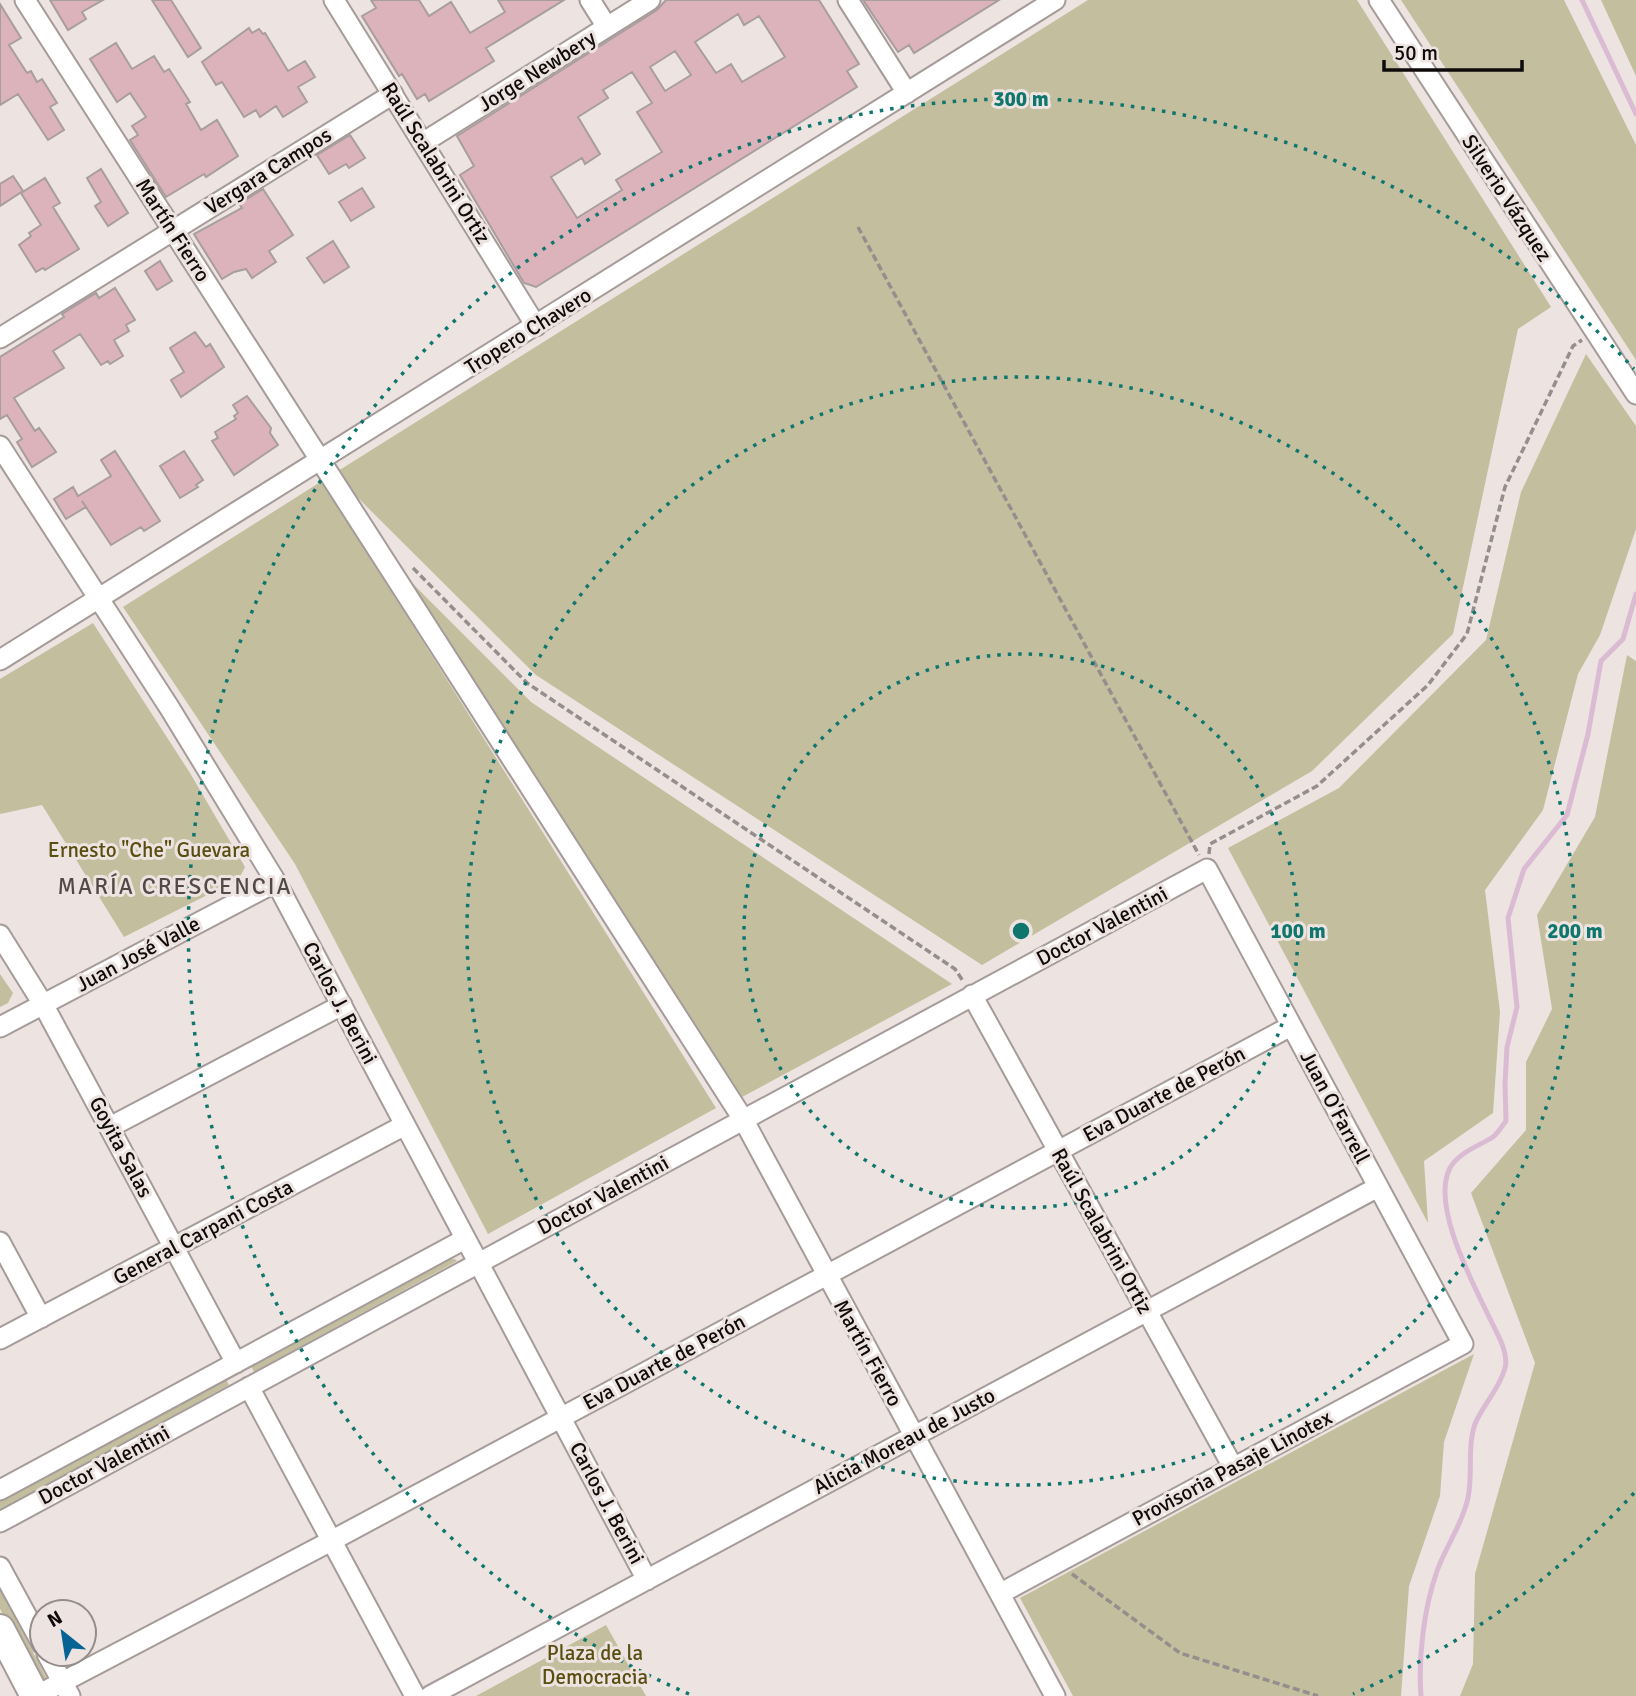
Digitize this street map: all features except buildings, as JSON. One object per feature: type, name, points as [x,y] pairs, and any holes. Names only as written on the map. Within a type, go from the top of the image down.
[{"type":"street","name":"Martín Fierro","points":[[25,0],[743,1119],[1055,1696]]},
{"type":"street","name":"Raúl Scalabrini Ortiz","points":[[334,0],[536,326]]},
{"type":"street","points":[[590,0],[607,27]]},
{"type":"street","name":"Jorge Newbery","points":[[424,142],[650,0]]},
{"type":"street","points":[[848,0],[906,93]]},
{"type":"street","name":"Tropero Chavero","points":[[0,660],[1055,0]]},
{"type":"street","name":"Silverio Vázquez","points":[[1379,0],[1636,394]]},
{"type":"street","name":"Vergara Campos","points":[[0,338],[393,94]]},
{"type":"street","name":"Carlos J. Berini","points":[[0,446],[169,707],[276,882],[647,1580]]},
{"type":"street","name":"Doctor Valentini","points":[[0,1522],[1206,869]]},
{"type":"street","name":"Juan O'Farrell","points":[[1206,869],[1463,1345]]},
{"type":"street","name":"Juan José Valle","points":[[0,1027],[276,882]]},
{"type":"street","name":"Goyita Salas","points":[[0,935],[44,1004],[236,1363]]},
{"type":"street","name":"Raúl Scalabrini Ortiz","points":[[972,995],[1233,1467]]},
{"type":"street","points":[[110,1127],[342,1005]]},
{"type":"street","name":"Eva Duarte de Perón","points":[[36,1696],[66,1689],[331,1541],[1291,1027]]},
{"type":"street","name":"General Carpani Costa","points":[[0,1339],[405,1125]]},
{"type":"street","name":"Alicia Moreau de Justo","points":[[430,1696],[1378,1187]]},
{"type":"street","name":"Doctor Valentini","points":[[0,1490],[466,1240]]},
{"type":"street","points":[[0,1242],[41,1318]]},
{"type":"street","name":"Provisoria Pasaje Linotex","points":[[1001,1593],[1463,1345]]},
{"type":"street","points":[[249,1387],[415,1696]]},
{"type":"street","points":[[0,1567],[28,1618]]},
{"type":"street","points":[[0,1629],[36,1696]]},
{"type":"street","points":[[55,1668],[66,1689]]},
{"type":"path","points":[[858,227],[1206,869]]},
{"type":"path","points":[[1206,869],[1210,844],[1317,786],[1428,685],[1467,634],[1505,487],[1573,346],[1593,331]]},
{"type":"path","points":[[412,567],[527,683],[955,969],[972,995]]},
{"type":"path","points":[[1056,1563],[1180,1653],[1318,1696]]},
{"type":"green space","points":[[1088,0],[1357,0],[1551,307],[1518,329],[1453,634],[1312,771],[982,965],[536,675],[355,495],[338,471]]},
{"type":"green space","points":[[1401,0],[1564,0],[1636,145],[1636,360]]},
{"type":"green space","points":[[1601,0],[1636,0],[1636,76]]},
{"type":"green space","points":[[1586,354],[1636,426],[1636,529],[1600,635],[1578,674],[1543,810],[1485,890],[1500,1012],[1493,1113],[1424,1161],[1428,1223],[1228,848],[1339,788],[1486,640],[1521,492]]},
{"type":"green space","points":[[322,481],[716,1108],[488,1234],[295,864],[123,607]]},
{"type":"green space","points":[[407,578],[531,702],[952,984],[742,1097]]},
{"type":"green space","name":"Ernesto \"Che\" Guevara","points":[[93,623],[190,773],[245,867],[239,879],[124,937],[42,805],[0,814],[0,679]]},
{"type":"green space","points":[[1627,655],[1636,661],[1636,1696],[1460,1696],[1473,1664],[1475,1574],[1535,1363],[1471,1193],[1526,1130],[1526,1062],[1552,1009],[1537,915],[1595,817]]},
{"type":"green space","points":[[0,974],[13,993],[8,1003],[0,1007]]},
{"type":"green space","points":[[449,1259],[457,1261],[254,1372],[251,1366]]},
{"type":"green space","points":[[1474,1354],[1444,1442],[1440,1496],[1409,1586],[1401,1696],[1073,1696],[1020,1598]]},
{"type":"green space","points":[[226,1379],[229,1385],[13,1503],[0,1514],[0,1501]]},
{"type":"green space","points":[[0,1589],[28,1643],[28,1662],[0,1609]]},
{"type":"green space","name":"Plaza de la Democracia","points":[[606,1625],[646,1696],[476,1696]]},
{"type":"green space","points":[[31,1668],[41,1668],[47,1679],[39,1683]]},
{"type":"waterway","points":[[1582,0],[1636,114]]},
{"type":"waterway","points":[[1421,1696],[1423,1633],[1432,1585],[1468,1498],[1471,1442],[1475,1424],[1499,1383],[1506,1363],[1500,1339],[1457,1246],[1450,1224],[1445,1184],[1454,1162],[1493,1137],[1506,1121],[1507,1047],[1517,1007],[1508,918],[1524,869],[1567,815],[1588,734],[1601,661],[1623,639],[1636,594]]},
{"type":"district","name":"MARÍA CRESCENCIA","points":[[175,886]]}]
